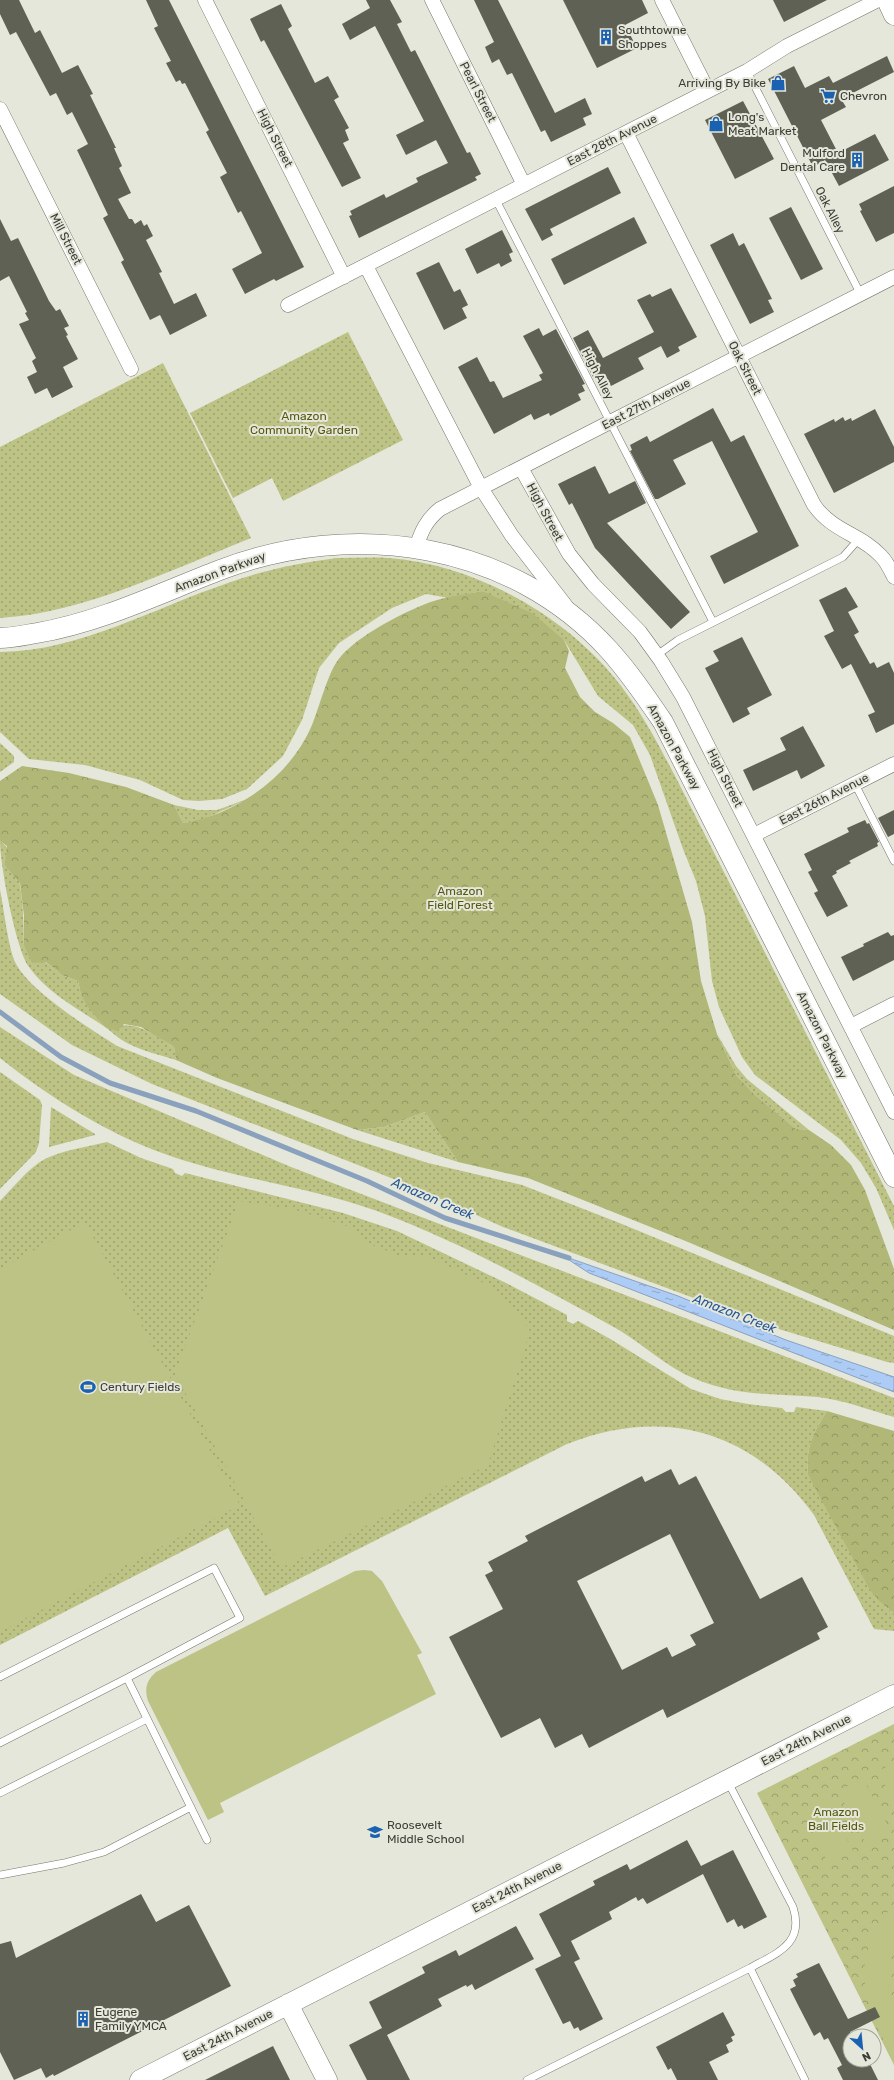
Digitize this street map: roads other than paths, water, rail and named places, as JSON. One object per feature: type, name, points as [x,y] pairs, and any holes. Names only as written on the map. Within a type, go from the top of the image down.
[{"type":"main road","points":[[886,0],[894,15]]},
{"type":"main road","name":"Amazon Parkway","points":[[0,638],[52,630],[107,615],[222,569],[265,555],[309,546],[348,543],[389,544],[452,556],[487,568],[521,584],[553,603],[580,623],[609,650],[638,686],[663,722],[894,1177]]},
{"type":"main road","name":"East 24th Avenue","points":[[140,2080],[894,1695]]},
{"type":"main road","points":[[288,2004],[327,2080]]},
{"type":"street","name":"High Street","points":[[206,0],[344,277]]},
{"type":"street","name":"Pearl Street","points":[[432,0],[524,185]]},
{"type":"street","points":[[662,0],[708,91]]},
{"type":"street","name":"East 28th Avenue","points":[[288,305],[747,71],[787,46],[878,0]]},
{"type":"street","name":"Mill Street","points":[[0,109],[131,369]]},
{"type":"street","name":"Oak Street","points":[[626,133],[740,356],[814,506],[833,525],[881,556],[894,577]]},
{"type":"street","points":[[366,266],[481,488],[522,550],[580,623]]},
{"type":"street","name":"East 27th Avenue","points":[[416,548],[422,529],[430,517],[440,509],[894,278]]},
{"type":"street","name":"High Street","points":[[521,468],[569,554],[593,584],[640,632],[657,655],[683,697],[894,1112]]},
{"type":"street","name":"East 26th Avenue","points":[[754,835],[894,764]]},
{"type":"street","points":[[851,1026],[894,1004]]},
{"type":"lane","name":"Oak Alley","points":[[747,71],[861,295]]},
{"type":"lane","name":"High Alley","points":[[496,200],[713,622]]},
{"type":"lane","points":[[657,655],[678,640],[843,557],[858,540]]},
{"type":"lane","points":[[855,784],[894,861]]},
{"type":"lane","points":[[0,1677],[214,1568],[240,1618],[0,1743]]},
{"type":"lane","points":[[127,1678],[207,1840]]},
{"type":"lane","points":[[0,1793],[147,1719]]},
{"type":"lane","points":[[527,2080],[750,1968],[786,1948],[794,1937],[797,1920],[793,1907],[727,1780]]},
{"type":"lane","points":[[0,1875],[64,1863],[104,1852],[191,1807]]},
{"type":"lane","points":[[750,1968],[805,2080]]},
{"type":"water","points":[[563,1256],[678,1296],[786,1340],[894,1377],[894,1392],[589,1273]]},
{"type":"waterway","name":"Amazon Creek","points":[[0,1012],[61,1057],[110,1083],[196,1111],[367,1181],[445,1218],[569,1258]]},
{"type":"place","name":"Southtowne Shoppes","points":[[606,37]]},
{"type":"place","name":"Arriving By Bike","points":[[778,83]]},
{"type":"place","name":"Chevron","points":[[828,96]]},
{"type":"place","name":"Long's Meat Market","points":[[716,124]]},
{"type":"place","name":"Mulford Dental Care","points":[[857,160]]},
{"type":"place","name":"Century Fields","points":[[88,1387]]},
{"type":"place","name":"Roosevelt Middle School","points":[[375,1832]]},
{"type":"place","name":"Eugene Family YMCA","points":[[83,2019]]},
{"type":"park label","name":"Amazon Community Garden","points":[[304,423]]},
{"type":"park label","name":"Amazon Field Forest","points":[[460,898]]},
{"type":"park label","name":"Amazon Ball Fields","points":[[836,1819]]}]
